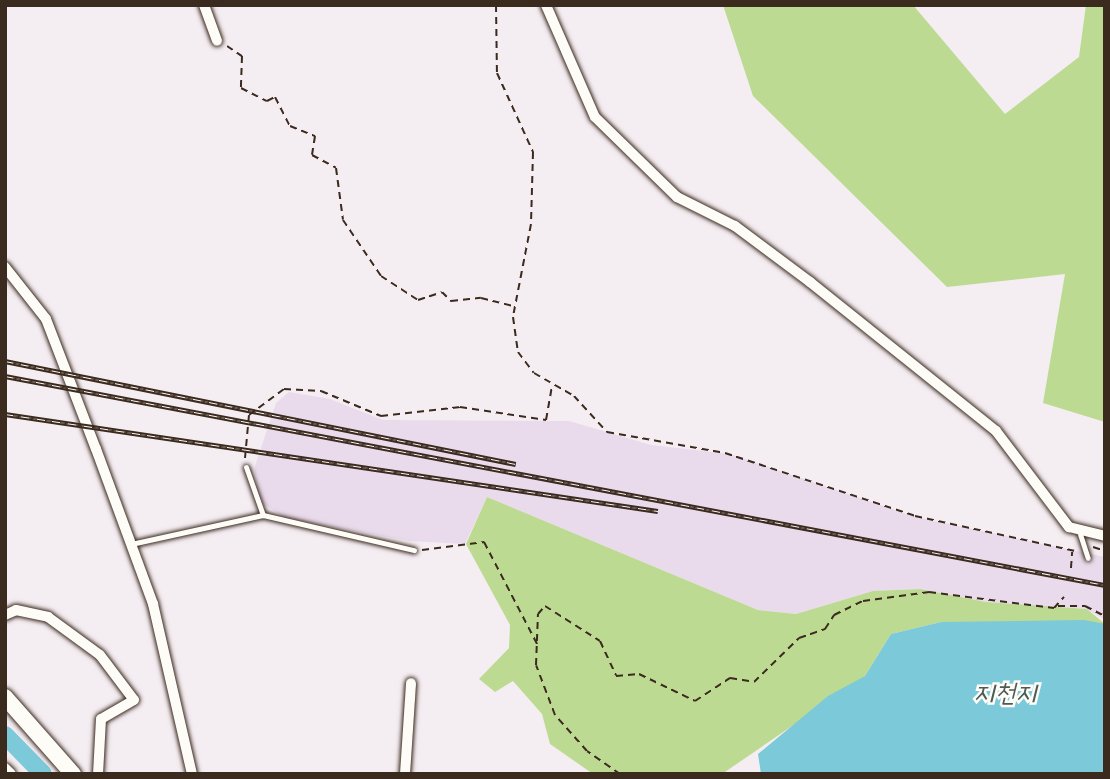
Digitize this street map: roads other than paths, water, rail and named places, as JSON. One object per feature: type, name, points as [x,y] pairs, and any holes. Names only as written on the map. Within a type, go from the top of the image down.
[{"type":"main road","points":[[5,697],[73,774]]},
{"type":"street","points":[[204,5],[218,41]]},
{"type":"street","points":[[546,5],[580,91],[606,128],[677,197],[758,241],[996,431],[1080,534],[1105,536]]},
{"type":"street","points":[[5,267],[46,319],[131,544],[162,636],[192,774]]},
{"type":"street","points":[[5,615],[16,610],[48,617],[100,655],[134,700],[101,719],[98,774]]},
{"type":"street","points":[[405,774],[411,683]]},
{"type":"street","points":[[5,768],[11,774]]},
{"type":"lane","points":[[246,467],[263,515]]},
{"type":"lane","points":[[131,544],[263,515],[414,550]]},
{"type":"lane","points":[[1080,534],[1088,558]]},
{"type":"water","name":"지천지","points":[[1084,620],[1105,624],[1105,774],[761,774],[758,754],[828,696],[865,676],[891,634],[941,622]]},
{"type":"waterway","points":[[5,735],[43,774]]},
{"type":"railway","points":[[5,361],[516,464]]},
{"type":"railway","points":[[5,376],[1105,585]]},
{"type":"railway","points":[[5,414],[658,511]]}]
